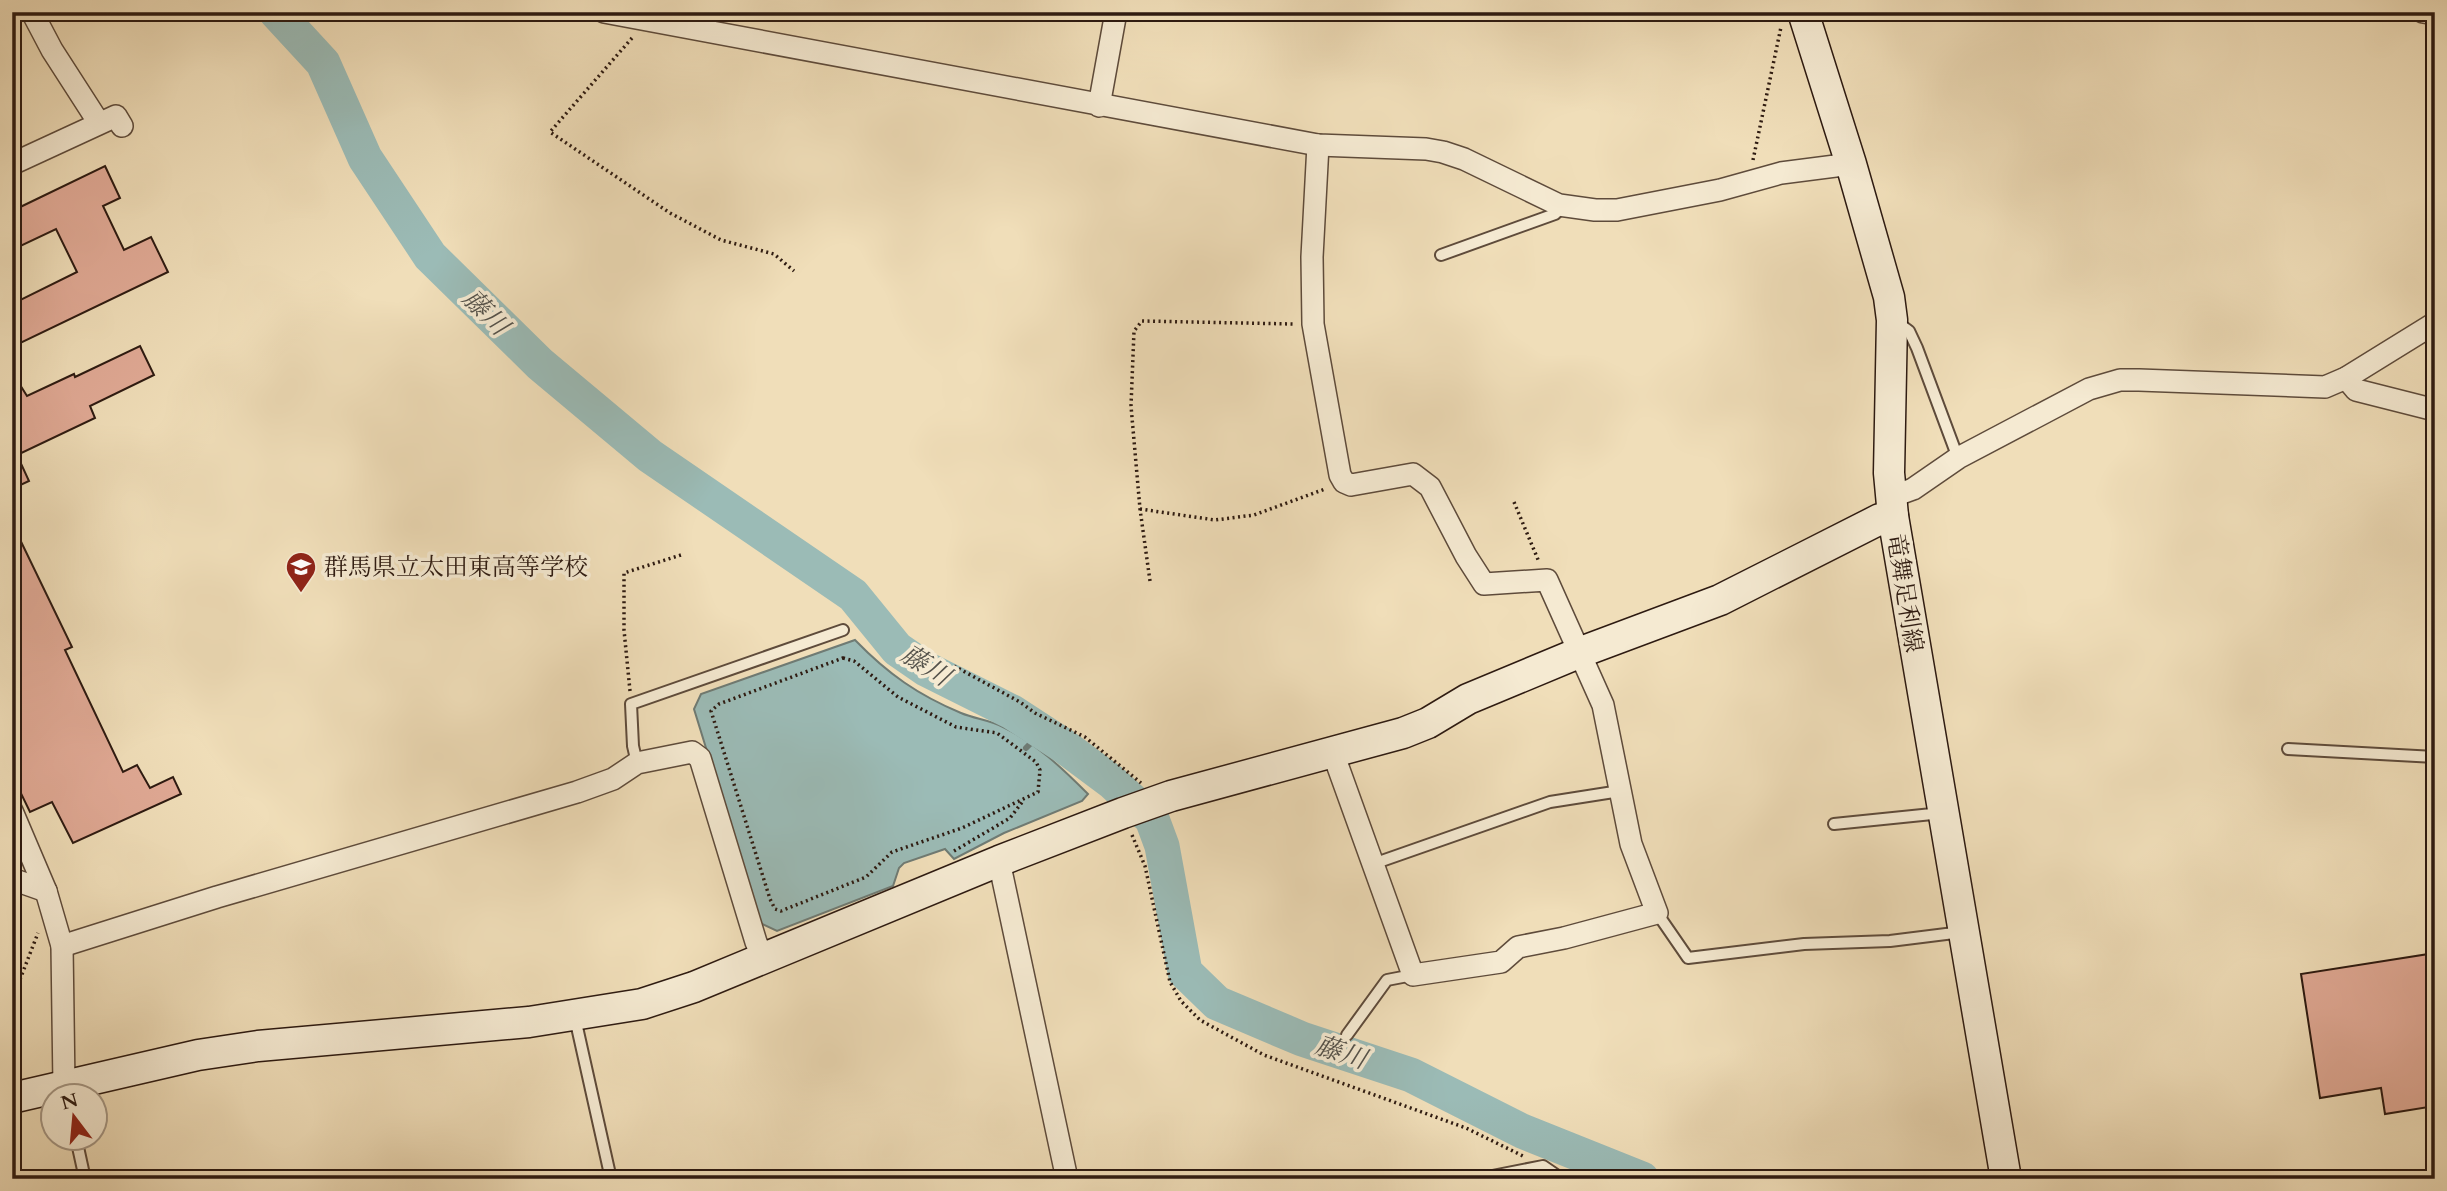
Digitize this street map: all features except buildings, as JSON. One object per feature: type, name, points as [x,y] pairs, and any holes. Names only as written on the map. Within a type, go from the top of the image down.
[{"type":"street","points":[[32,12],[52,50],[99,123]]},
{"type":"street","points":[[604,12],[1318,145],[1443,152],[1464,159],[1563,206],[1595,211],[1720,190],[1781,173],[1851,164]]},
{"type":"street","points":[[1099,106],[1116,12]]},
{"type":"street","points":[[2423,12],[2435,14]]},
{"type":"street","name":"竜舞足利線","points":[[1793,16],[1851,164],[1880,262],[1892,320],[1889,473],[1892,507],[2006,1179]]},
{"type":"street","points":[[12,164],[116,116],[122,126]]},
{"type":"street","points":[[1318,145],[1312,257],[1313,324],[1340,475],[1344,482],[1351,485],[1413,474],[1430,487],[1466,556],[1484,584],[1547,580],[1603,705],[1631,844],[1657,913],[1564,938],[1518,947],[1501,962],[1413,975],[1333,753]]},
{"type":"street","points":[[98,1082],[198,1055],[258,1046],[529,1022],[642,1004],[694,987],[999,861],[1126,812],[1403,733],[1428,723],[1468,699],[1581,652],[1720,600],[1880,519],[1913,489],[1958,458],[2089,389],[2120,380],[2178,380],[2316,388],[2346,378],[2435,323]]},
{"type":"street","points":[[2346,378],[2356,390],[2435,410]]},
{"type":"street","points":[[62,946],[217,897],[577,792],[613,779],[637,763],[692,752],[700,758],[763,958]]},
{"type":"street","points":[[12,811],[48,896],[62,946],[65,1082]]},
{"type":"street","points":[[999,861],[1067,1179]]},
{"type":"street","points":[[12,879],[48,896]]},
{"type":"street","points":[[12,1098],[38,1095]]},
{"type":"lane","points":[[1441,256],[1555,214],[1563,206]]},
{"type":"lane","points":[[1892,320],[1909,331],[1958,458]]},
{"type":"lane","points":[[637,763],[633,746],[631,704],[843,630]]},
{"type":"lane","points":[[2288,749],[2435,757]]},
{"type":"lane","points":[[1373,864],[1550,802],[1620,791]]},
{"type":"lane","points":[[1833,824],[1942,813]]},
{"type":"lane","points":[[1657,913],[1688,958],[1804,944],[1890,942],[1963,932]]},
{"type":"lane","points":[[1347,1035],[1387,980],[1413,975]]},
{"type":"lane","points":[[574,1015],[611,1179]]},
{"type":"lane","points":[[79,1152],[85,1179]]},
{"type":"lane","points":[[1477,1179],[1543,1166],[1562,1179]]},
{"type":"path","points":[[1757,179],[1753,159],[1793,16]]},
{"type":"path","points":[[647,20],[550,132],[670,213],[721,240],[774,254],[794,271]]},
{"type":"path","points":[[1150,581],[1140,509],[1132,393],[1134,331],[1142,321],[1313,324]]},
{"type":"path","points":[[1140,509],[1215,520],[1254,515],[1344,482]]},
{"type":"path","points":[[1514,502],[1547,580]]},
{"type":"path","points":[[631,704],[624,630],[624,573],[684,554]]},
{"type":"path","points":[[953,852],[1010,818],[1025,799],[1038,792],[1040,770],[1036,762],[998,733],[956,727],[898,697],[849,659],[843,658],[719,704],[711,711],[770,899],[775,909],[781,911],[866,877],[892,852],[962,828],[1025,799]]},
{"type":"path","points":[[954,666],[1035,713],[1085,737],[1133,775],[1159,801]]},
{"type":"path","points":[[1126,812],[1145,866],[1170,982],[1189,1011],[1200,1020],[1264,1055],[1465,1128],[1543,1166]]},
{"type":"path","points":[[12,1000],[48,896]]},
{"type":"water","points":[[855,640],[879,663],[917,691],[961,713],[1015,733],[1038,748],[1088,794],[1082,801],[1004,833],[954,859],[945,849],[904,863],[899,868],[893,886],[777,931],[760,923],[694,709],[701,694]]},
{"type":"waterway","name":"藤川","points":[[276,12],[323,63],[365,158],[430,256],[540,364],[650,456],[853,595],[897,649],[926,669],[1012,712],[1061,744],[1112,782],[1152,819],[1162,846],[1185,972],[1217,1003],[1302,1039],[1411,1075],[1522,1131],[1642,1179]]},
{"type":"waterway","points":[[1026,748],[1042,732]]},
{"type":"waterway","points":[[1100,786],[1112,782]]},
{"type":"place","name":"群馬県立太田東高等学校","points":[[301,594]]}]
